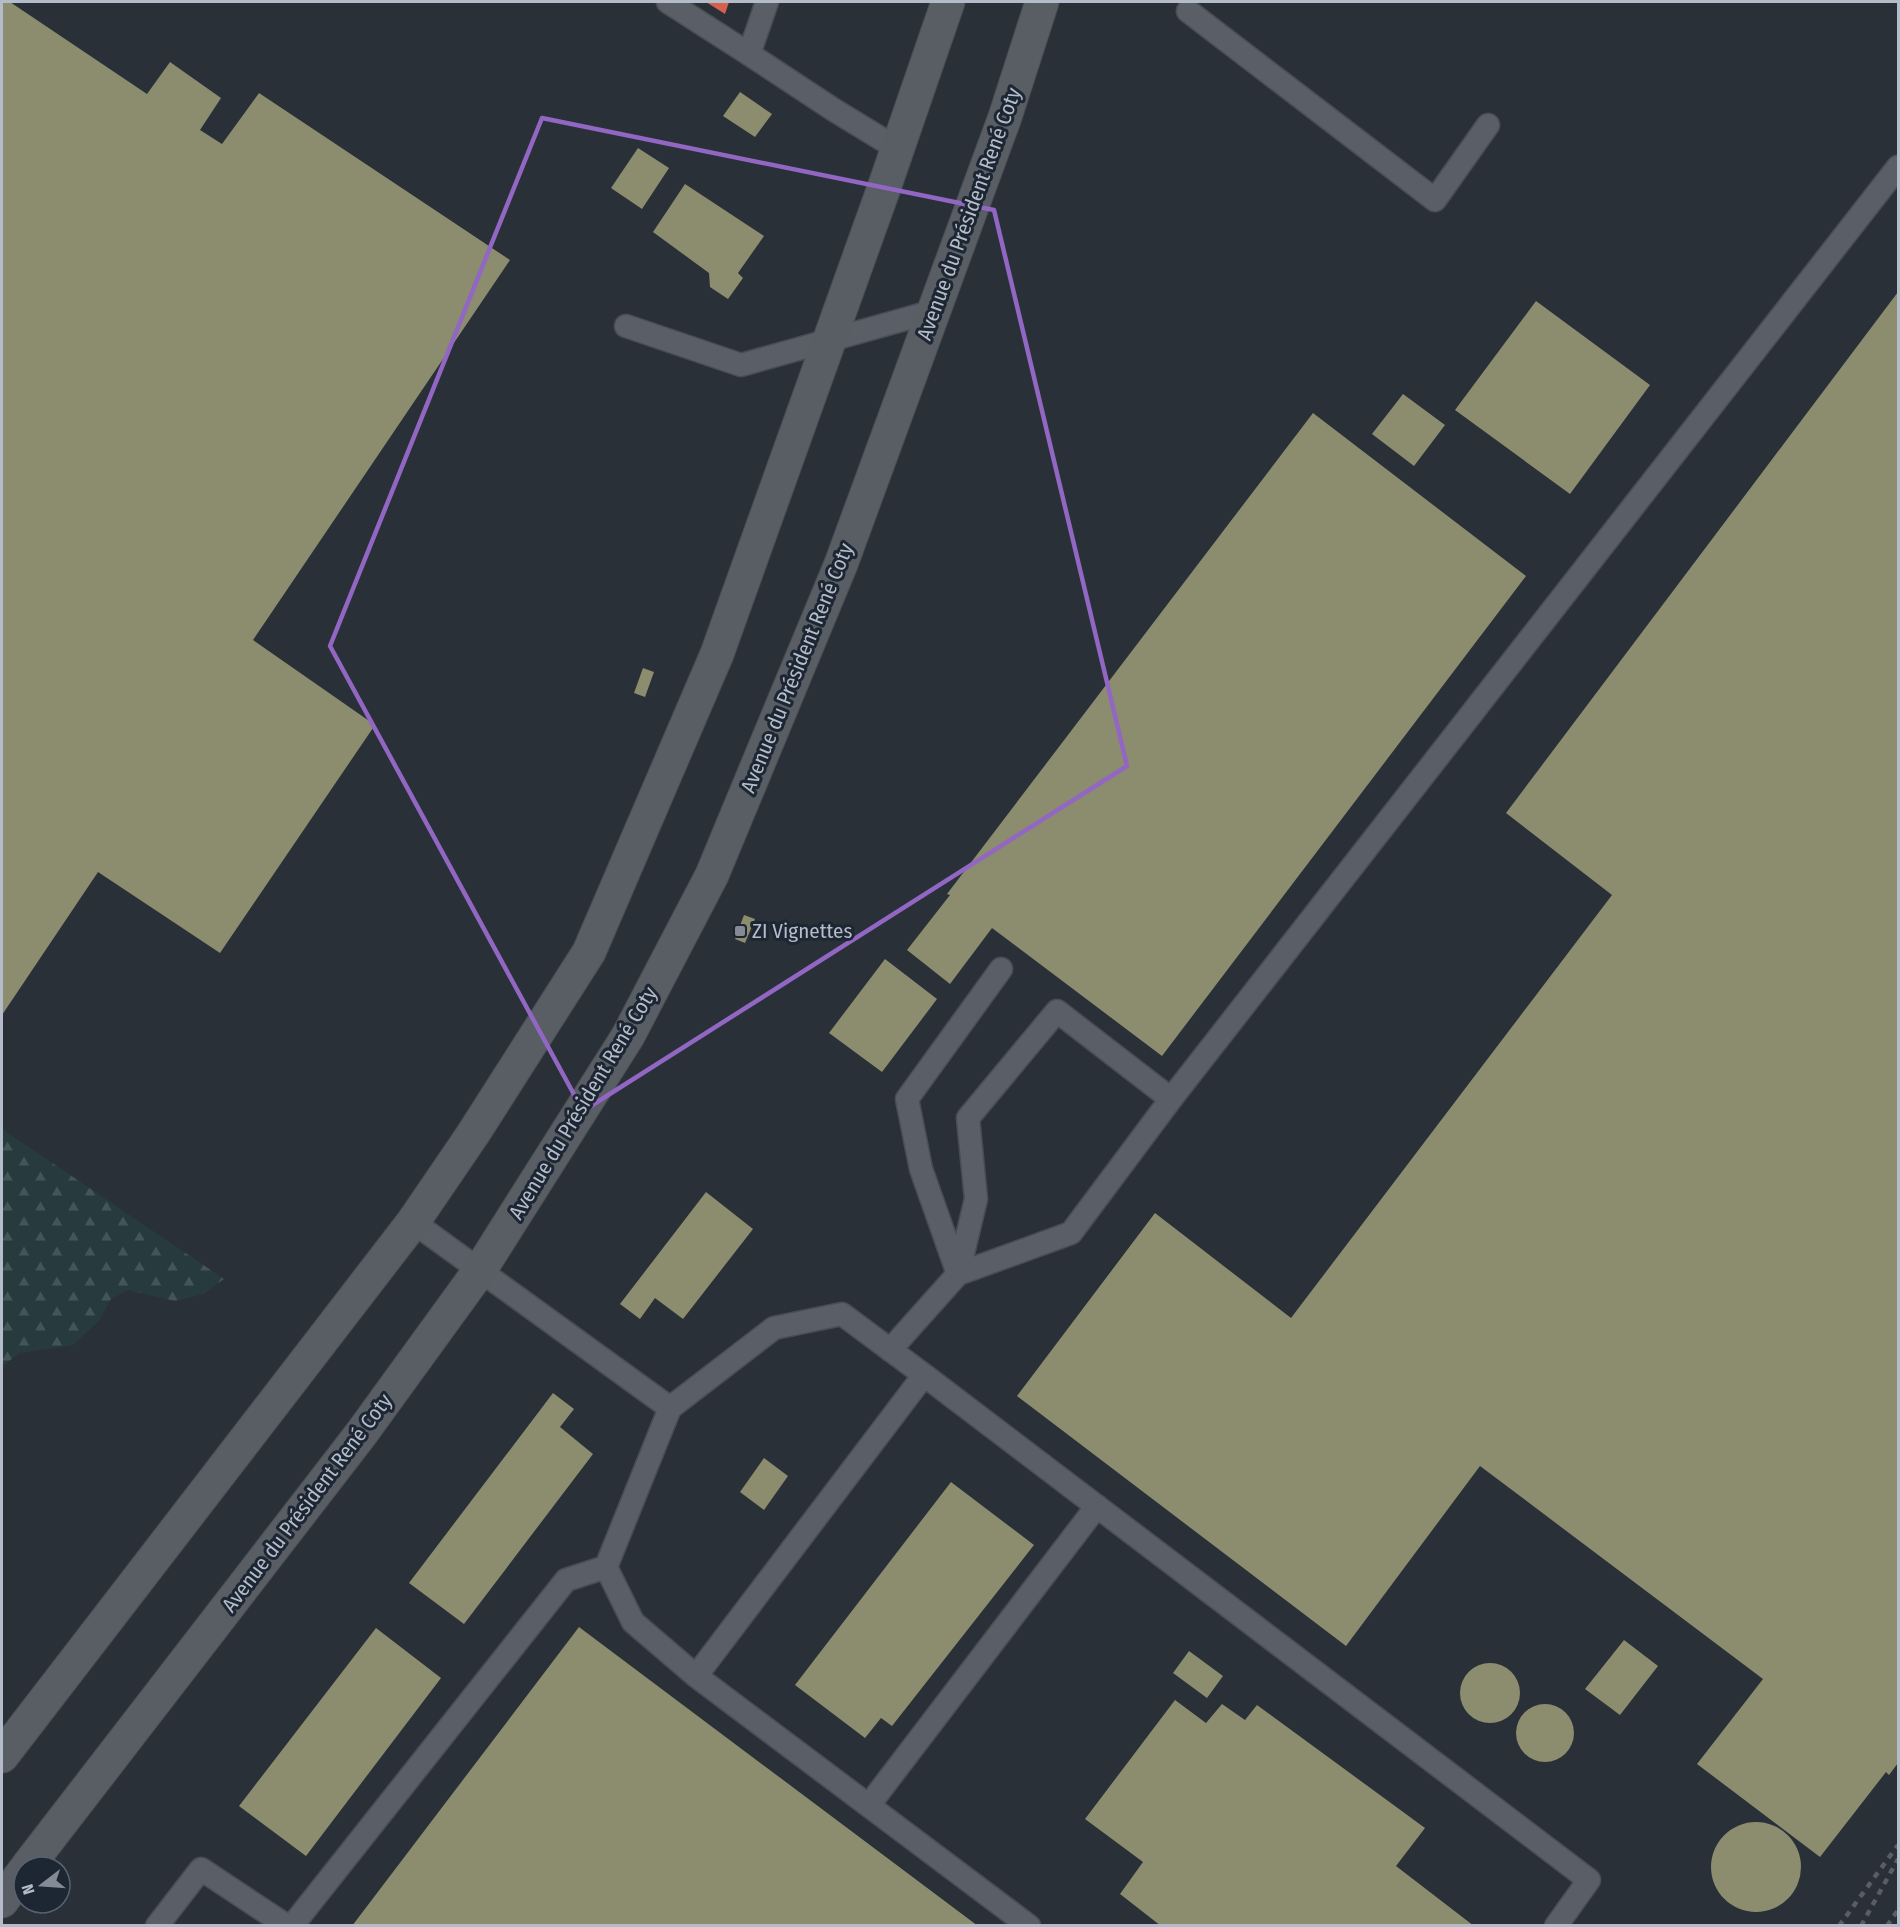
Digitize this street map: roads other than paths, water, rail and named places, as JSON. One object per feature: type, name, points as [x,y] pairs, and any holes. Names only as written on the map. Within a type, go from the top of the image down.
[{"type":"main road","points":[[2,1756],[413,1222],[473,1134],[589,952],[717,654],[948,2]]},
{"type":"main road","name":"Avenue du Président René Coty","points":[[36,1855],[361,1434],[480,1270],[628,1036],[712,875],[841,564],[1005,117],[1042,2]]},
{"type":"main road","points":[[2,1901],[12,1887]]},
{"type":"lane","points":[[668,2],[834,110],[898,148]]},
{"type":"lane","points":[[749,54],[767,2]]},
{"type":"lane","points":[[1188,12],[1435,200],[1488,125]]},
{"type":"lane","points":[[890,1350],[958,1274],[1071,1233],[1171,1099],[1899,167]]},
{"type":"lane","points":[[626,326],[741,365],[934,311]]},
{"type":"lane","points":[[958,1274],[921,1169],[907,1099],[1001,969]]},
{"type":"lane","points":[[958,1274],[976,1199],[968,1118],[1057,1011],[1171,1099]]},
{"type":"lane","points":[[413,1222],[670,1407]]},
{"type":"lane","points":[[1029,1926],[696,1676],[633,1622],[606,1567],[670,1407],[774,1328],[842,1314],[1589,1880],[1556,1926]]},
{"type":"lane","points":[[696,1676],[924,1375]]},
{"type":"lane","points":[[869,1805],[1097,1506]]},
{"type":"lane","points":[[292,1926],[566,1580],[606,1567]]},
{"type":"lane","points":[[157,1926],[201,1869],[287,1926]]},
{"type":"railway","points":[[1839,1926],[1898,1845]]},
{"type":"railway","points":[[1861,1926],[1898,1859]]},
{"type":"railway","points":[[1887,1926],[1898,1910]]},
{"type":"place","name":"ZI Vignettes","points":[[740,931]]}]
